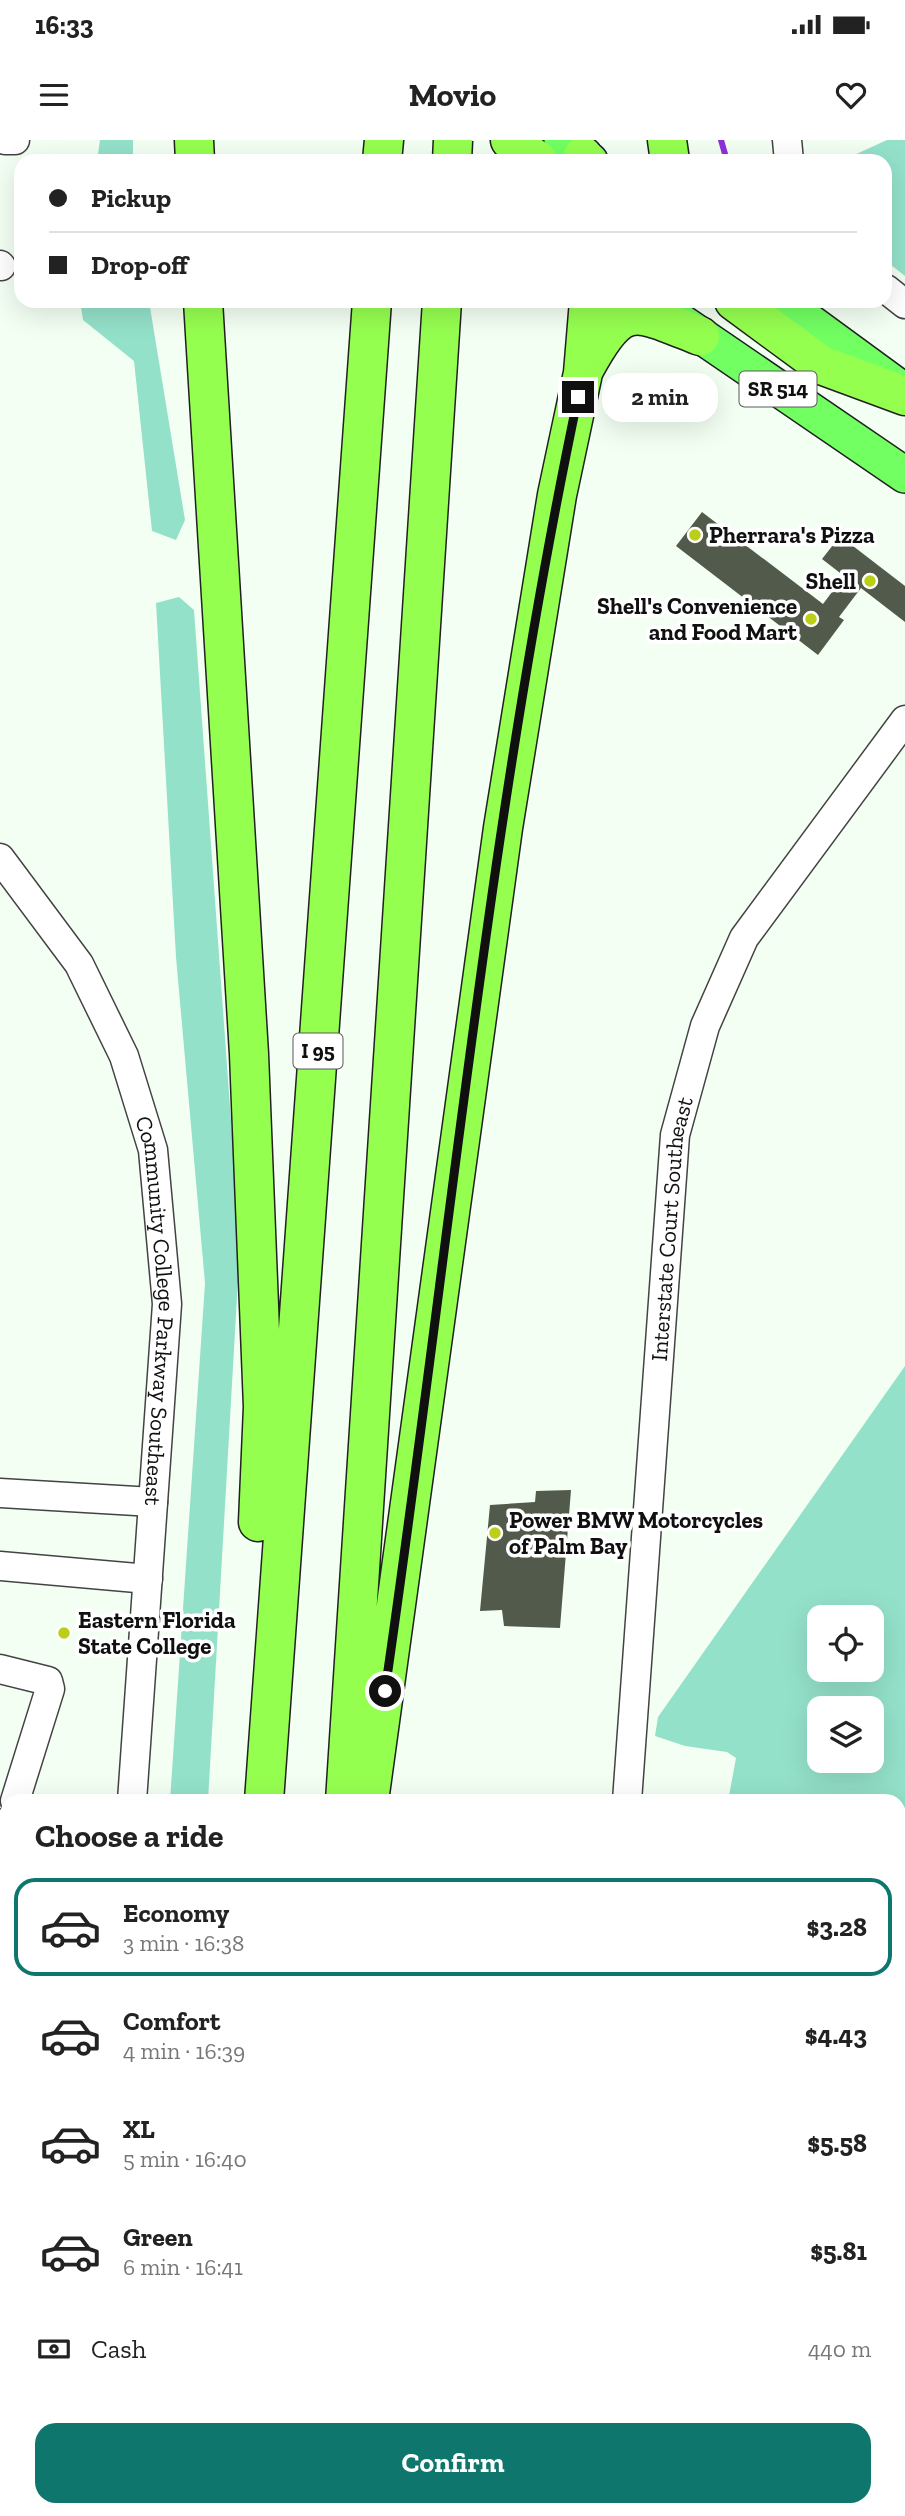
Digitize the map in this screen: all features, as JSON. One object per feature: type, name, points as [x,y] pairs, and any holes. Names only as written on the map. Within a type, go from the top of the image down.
[{"type":"highway","points":[[510,140],[529,154]]},
{"type":"highway","points":[[204,308],[249,1054],[263,1407],[246,1794]]},
{"type":"highway","name":"I 95","points":[[265,1794],[371,308]]},
{"type":"highway","points":[[345,1794],[442,308]]},
{"type":"highway","points":[[370,1794],[503,828],[557,495],[583,373],[588,308]]},
{"type":"highway","points":[[744,308],[821,365],[905,394]]},
{"type":"highway","points":[[583,373],[597,347],[623,318],[643,314],[700,335]]},
{"type":"main road","points":[[437,140],[455,154]]},
{"type":"main road","name":"SR 514","points":[[662,308],[905,474]]},
{"type":"main road","points":[[790,308],[905,394]]},
{"type":"street","points":[[5,140],[15,140]]},
{"type":"street","name":"Interstate Court Southeast","points":[[628,1794],[675,1135],[705,1026],[744,938],[905,720]]},
{"type":"street","name":"Community College Parkway Southeast","points":[[0,858],[79,964],[124,1056],[153,1150],[167,1304],[133,1794]]},
{"type":"street","points":[[0,1493],[153,1502]]},
{"type":"street","points":[[0,1566],[148,1579]]},
{"type":"street","points":[[0,1669],[41,1677],[48,1681],[50,1689],[17,1794]]},
{"type":"green space","points":[[100,140],[133,140],[133,154],[98,154]]},
{"type":"green space","points":[[887,140],[905,140],[905,276],[892,266],[892,154],[856,154]]},
{"type":"green space","points":[[81,308],[150,308],[185,520],[176,540],[152,531],[134,361],[83,320]]},
{"type":"green space","points":[[179,597],[194,610],[240,1245],[208,1794],[170,1794],[205,1283],[176,957],[156,603]]},
{"type":"green space","points":[[905,1366],[905,1794],[729,1794],[736,1758],[727,1752],[685,1746],[655,1736],[658,1717]]},
{"type":"building","points":[[702,512],[823,604],[844,576],[822,559],[840,536],[905,586],[905,622],[861,588],[839,617],[844,620],[818,655],[676,546]]},
{"type":"building","points":[[571,1490],[560,1628],[504,1626],[502,1610],[480,1611],[490,1505],[535,1502],[536,1491]]},
{"type":"waterway","points":[[721,140],[725,154]]},
{"type":"place","name":"Pherrara's Pizza","points":[[695,535]]},
{"type":"place","name":"Shell","points":[[870,581]]},
{"type":"place","name":"Shell's Convenience and Food Mart","points":[[811,619]]},
{"type":"place","name":"Power BMW Motorcycles of Palm Bay","points":[[495,1533]]},
{"type":"place","name":"Eastern Florida State College","points":[[64,1633]]},
{"type":"route","points":[[385,1691],[503,828],[557,495],[578,397]]}]
